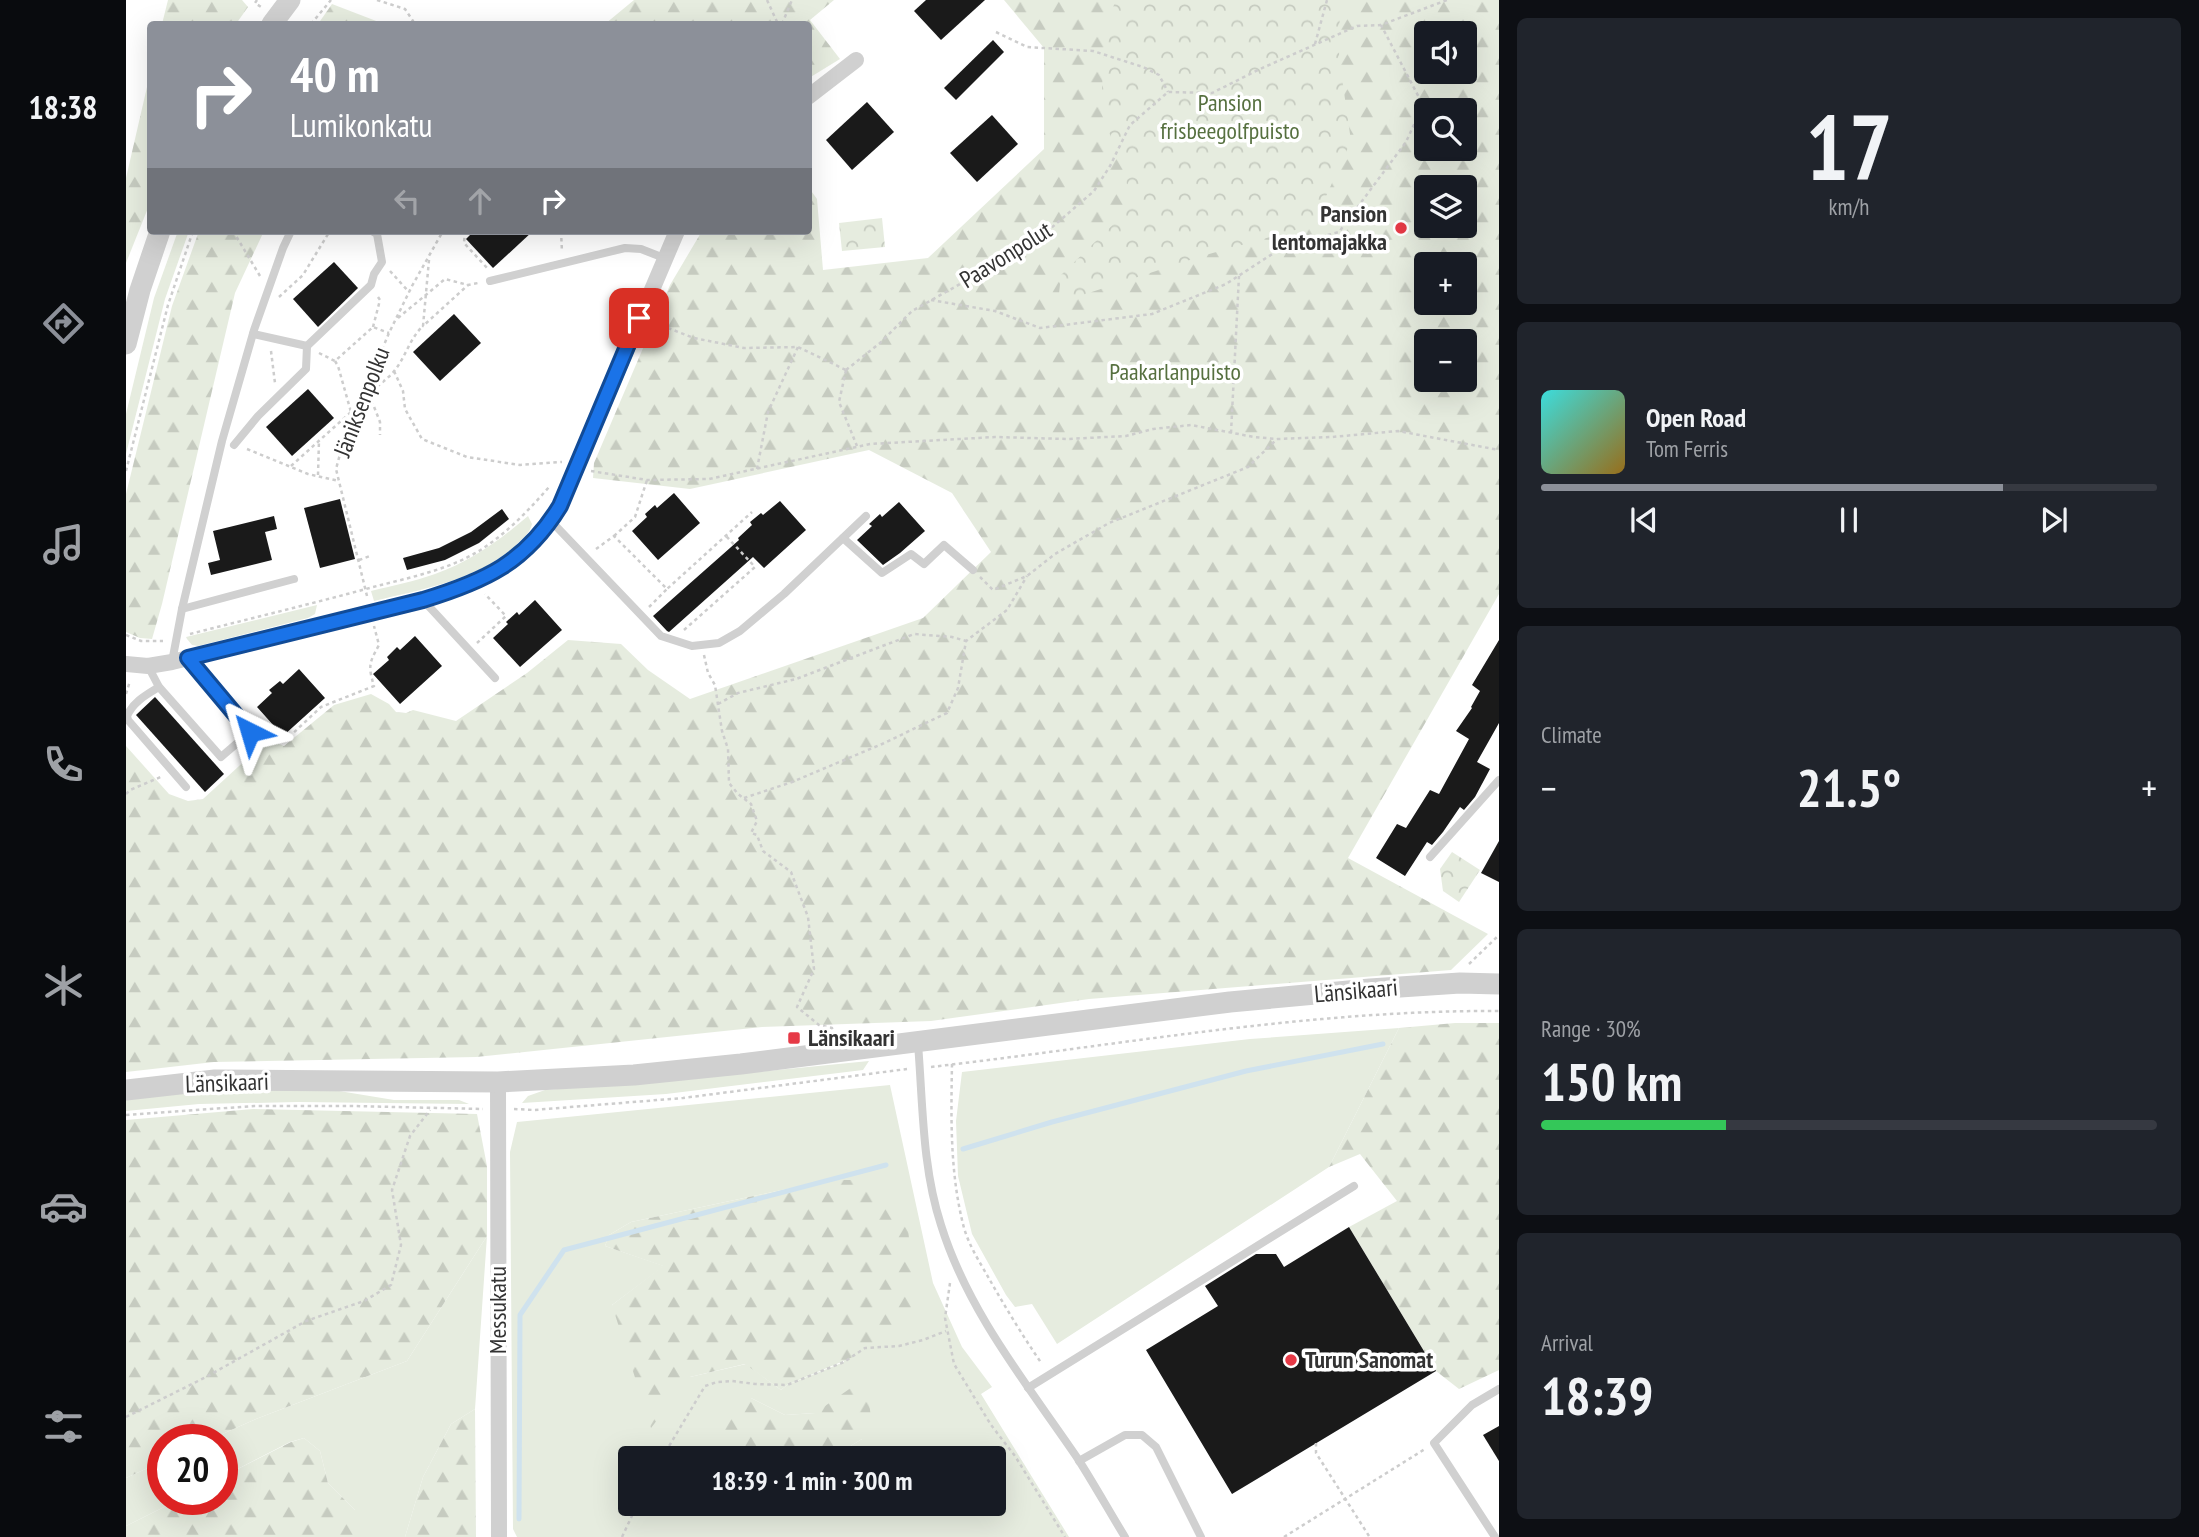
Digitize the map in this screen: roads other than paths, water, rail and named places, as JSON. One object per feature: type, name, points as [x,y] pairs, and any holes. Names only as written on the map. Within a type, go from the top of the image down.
[{"type":"street","points":[[274,21],[289,0]]},
{"type":"street","points":[[812,94],[856,60]]},
{"type":"street","points":[[126,344],[140,289],[159,235]]},
{"type":"street","points":[[126,664],[148,666],[372,618],[461,589],[512,562],[551,521],[560,506],[571,466],[675,235]]},
{"type":"street","name":"Länsikaari","points":[[126,1090],[215,1080],[498,1082],[634,1075],[1230,1002],[1421,986],[1499,984]]},
{"type":"street","name":"Messukatu","points":[[498,1082],[499,1537]]},
{"type":"lane","points":[[148,666],[159,687],[221,757],[250,732],[180,660],[177,637],[222,441],[253,334],[289,235]]},
{"type":"lane","points":[[234,445],[276,397],[306,369],[307,346],[371,285],[382,262],[377,235]]},
{"type":"lane","points":[[489,281],[625,248],[641,249],[664,258]]},
{"type":"lane","points":[[253,334],[307,346]]},
{"type":"lane","points":[[551,521],[661,636],[692,646],[719,643],[740,631],[784,594],[866,516]]},
{"type":"lane","points":[[843,538],[882,573],[911,554],[924,564],[944,545],[973,570]]},
{"type":"lane","points":[[182,609],[294,579]]},
{"type":"lane","points":[[423,600],[495,678]]},
{"type":"lane","points":[[159,687],[137,701],[130,709],[128,720],[186,788]]},
{"type":"lane","points":[[1430,857],[1499,780]]},
{"type":"lane","points":[[917,1041],[926,1150],[932,1187],[954,1262],[991,1331],[1079,1461],[1125,1537]]},
{"type":"lane","points":[[1028,1388],[1353,1186]]},
{"type":"lane","points":[[1495,1537],[1434,1443],[1472,1405],[1499,1389]]},
{"type":"lane","points":[[1079,1461],[1125,1435],[1142,1435],[1156,1447],[1201,1537]]},
{"type":"waterway","points":[[963,1149],[1052,1122],[1246,1071],[1383,1044]]},
{"type":"waterway","points":[[519,1519],[520,1315],[564,1250],[886,1165]]},
{"type":"place","name":"Pansion lentomajakka","points":[[1401,228]]},
{"type":"place","name":"Länsikaari","points":[[794,1038]]},
{"type":"place","name":"Turun Sanomat","points":[[1291,1360]]},
{"type":"park label","name":"Pansion frisbeegolfpuisto","points":[[1230,117]]},
{"type":"park label","name":"Paakarlanpuisto","points":[[1175,372]]}]
